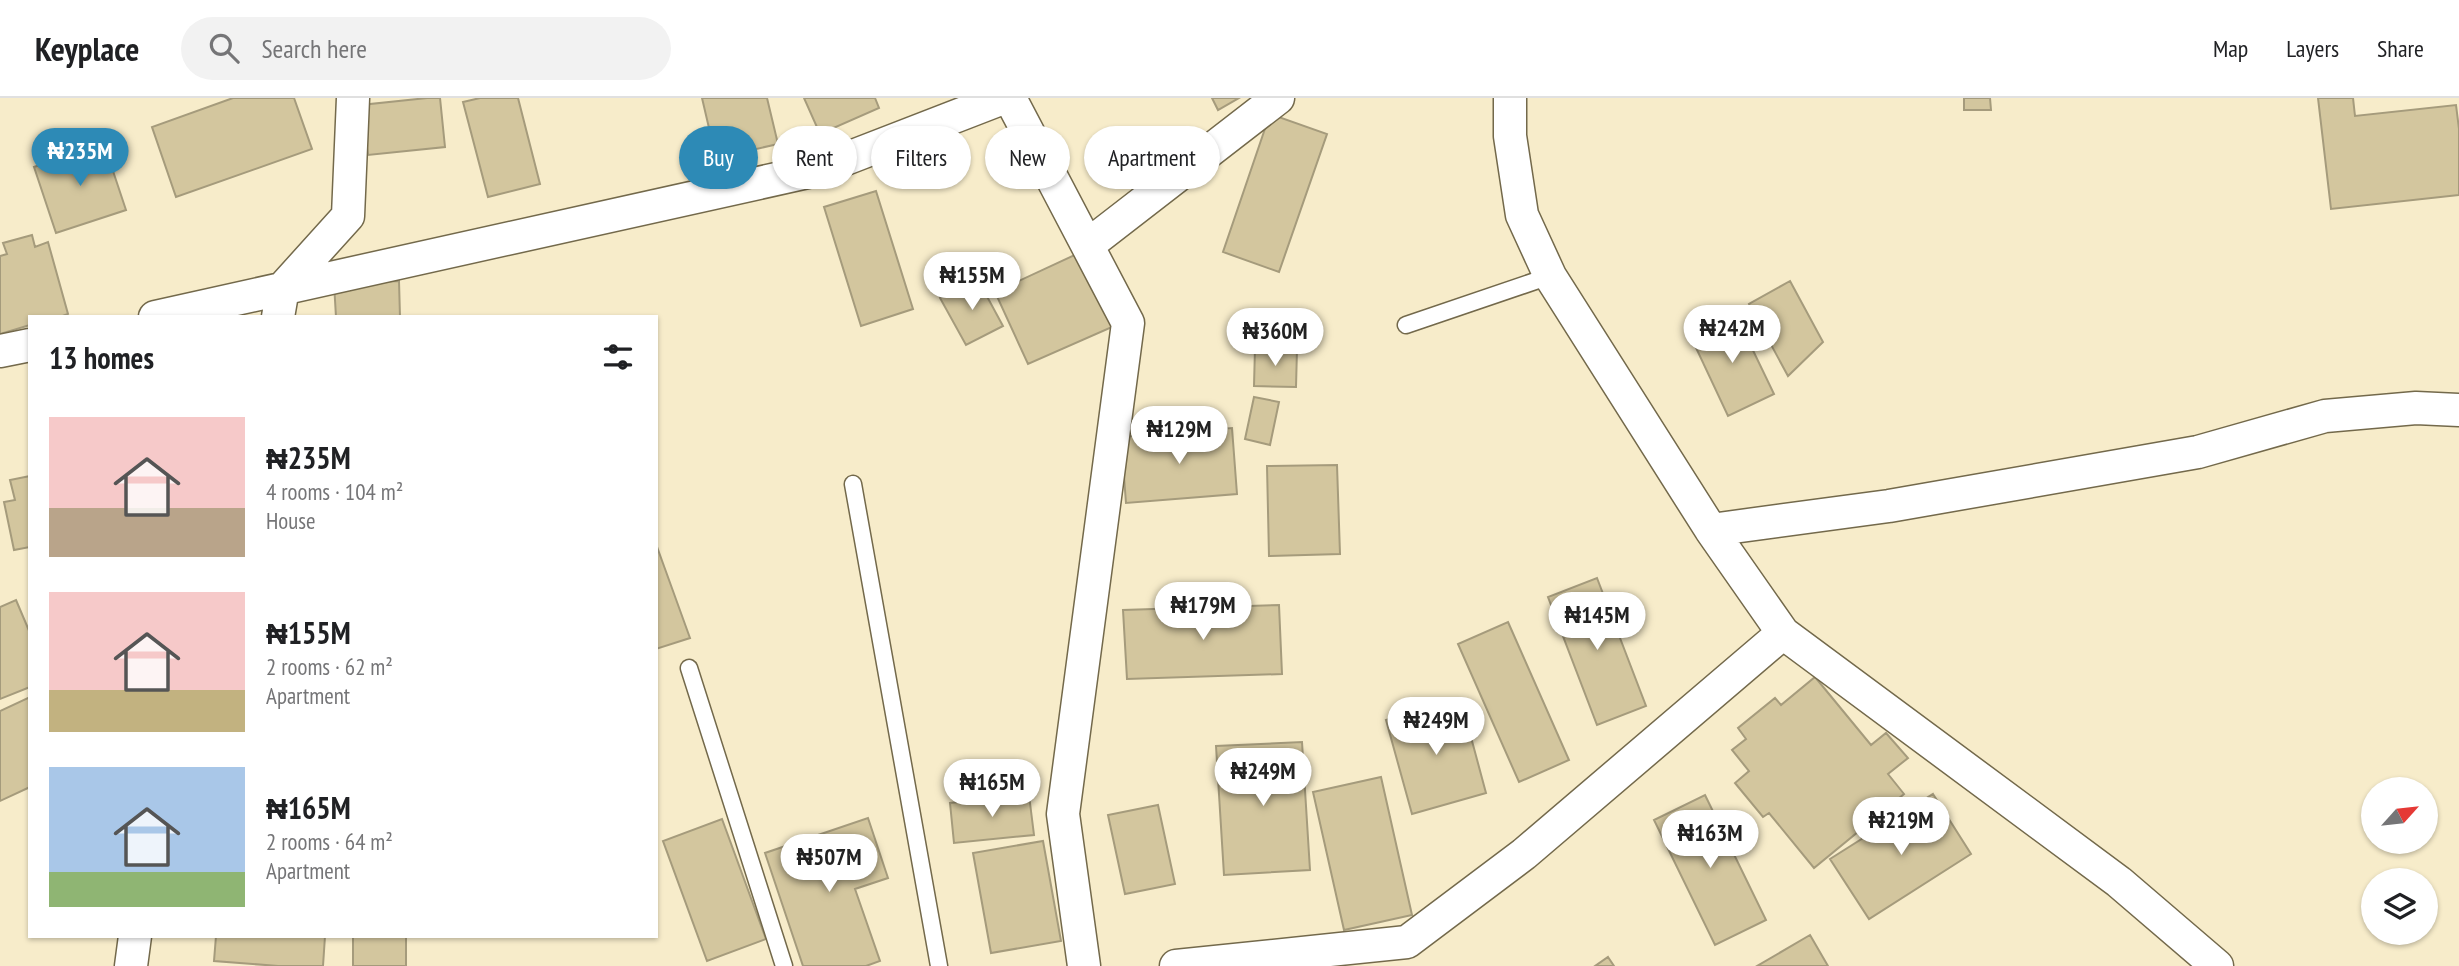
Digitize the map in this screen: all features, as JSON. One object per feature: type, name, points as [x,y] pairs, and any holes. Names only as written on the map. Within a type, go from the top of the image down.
[{"type":"street","points":[[280,302],[348,216],[353,98]]},
{"type":"street","points":[[172,315],[280,302],[817,170],[1003,98]]},
{"type":"street","points":[[1010,98],[1128,323],[1063,814],[1084,966]]},
{"type":"street","points":[[1088,245],[1278,98]]},
{"type":"street","points":[[1510,98],[1510,136],[1522,215],[1550,276],[1711,530],[1783,633],[2119,882],[2217,966]]},
{"type":"street","points":[[0,351],[28,345]]},
{"type":"street","points":[[1711,530],[1889,506],[2198,452],[2325,416],[2416,408],[2459,410]]},
{"type":"street","points":[[1176,966],[1407,942],[1524,854],[1783,633]]},
{"type":"street","points":[[131,966],[135,938]]},
{"type":"lane","points":[[1406,325],[1550,276]]},
{"type":"lane","points":[[853,484],[939,966]]},
{"type":"lane","points":[[689,668],[784,966]]},
{"type":"building","points":[[233,98],[294,98],[312,149],[176,197],[152,127]]},
{"type":"building","points":[[440,98],[445,147],[368,155],[361,105]]},
{"type":"building","points":[[480,98],[518,98],[540,184],[488,197],[463,102]]},
{"type":"building","points":[[702,98],[767,98],[774,126],[772,145],[758,149],[758,126],[709,126]]},
{"type":"building","points":[[804,98],[875,98],[879,108],[838,126],[816,126]]},
{"type":"building","points":[[1212,98],[1239,98],[1218,110]]},
{"type":"building","points":[[1964,98],[1990,98],[1991,110],[1964,110]]},
{"type":"building","points":[[2318,98],[2353,98],[2355,116],[2456,105],[2459,129],[2459,195],[2331,209]]},
{"type":"building","points":[[1270,114],[1327,134],[1279,272],[1223,252]]},
{"type":"building","points":[[104,144],[126,210],[56,233],[34,167]]},
{"type":"building","points":[[876,191],[913,309],[861,326],[824,207]]},
{"type":"building","points":[[32,235],[35,247],[48,242],[68,314],[28,315],[28,326],[0,334],[0,256],[7,254],[3,243]]},
{"type":"building","points":[[1079,253],[1112,327],[1028,364],[995,292]]},
{"type":"building","points":[[977,278],[1003,326],[966,345],[940,298]]},
{"type":"building","points":[[399,281],[400,315],[336,315],[334,283]]},
{"type":"building","points":[[1790,281],[1823,342],[1788,376],[1749,304]]},
{"type":"building","points":[[1735,313],[1774,394],[1728,416],[1690,335]]},
{"type":"building","points":[[1255,348],[1297,349],[1296,387],[1254,386]]},
{"type":"building","points":[[1254,397],[1279,402],[1270,445],[1245,439]]},
{"type":"building","points":[[1232,428],[1237,494],[1126,503],[1121,437]]},
{"type":"building","points":[[1337,465],[1340,554],[1269,556],[1267,466]]},
{"type":"building","points":[[28,476],[28,547],[14,550],[4,502],[15,500],[10,480]]},
{"type":"building","points":[[658,550],[690,638],[658,648]]},
{"type":"building","points":[[1597,578],[1646,706],[1597,725],[1548,597]]},
{"type":"building","points":[[16,600],[28,628],[28,688],[0,699],[0,607]]},
{"type":"building","points":[[1279,605],[1282,674],[1127,679],[1123,610]]},
{"type":"building","points":[[1508,622],[1569,760],[1519,782],[1458,644]]},
{"type":"building","points":[[1815,677],[1871,745],[1886,733],[1908,758],[1888,774],[1904,794],[1814,868],[1769,813],[1763,817],[1735,783],[1749,771],[1732,750],[1746,739],[1738,728],[1775,698],[1781,705]]},
{"type":"building","points":[[28,698],[28,788],[0,801],[0,711]]},
{"type":"building","points":[[1461,700],[1486,793],[1412,814],[1386,720]]},
{"type":"building","points":[[1302,742],[1310,870],[1224,875],[1216,746]]},
{"type":"building","points":[[1381,777],[1412,915],[1344,930],[1313,792]]},
{"type":"building","points":[[1933,794],[1971,854],[1869,919],[1830,859]]},
{"type":"building","points":[[1029,795],[1034,835],[954,843],[950,803]]},
{"type":"building","points":[[1705,795],[1766,920],[1715,945],[1654,820]]},
{"type":"building","points":[[1158,805],[1175,884],[1125,894],[1108,815]]},
{"type":"building","points":[[868,818],[888,878],[855,889],[880,961],[866,966],[803,966],[765,853]]},
{"type":"building","points":[[722,819],[766,939],[707,961],[663,841]]},
{"type":"building","points":[[1043,841],[1061,941],[991,953],[973,853]]},
{"type":"building","points":[[1810,935],[1828,966],[1757,966]]},
{"type":"building","points":[[216,938],[325,938],[323,966],[214,961]]},
{"type":"building","points":[[353,938],[406,938],[406,966],[353,966]]},
{"type":"building","points":[[1608,957],[1614,966],[1595,966]]}]
